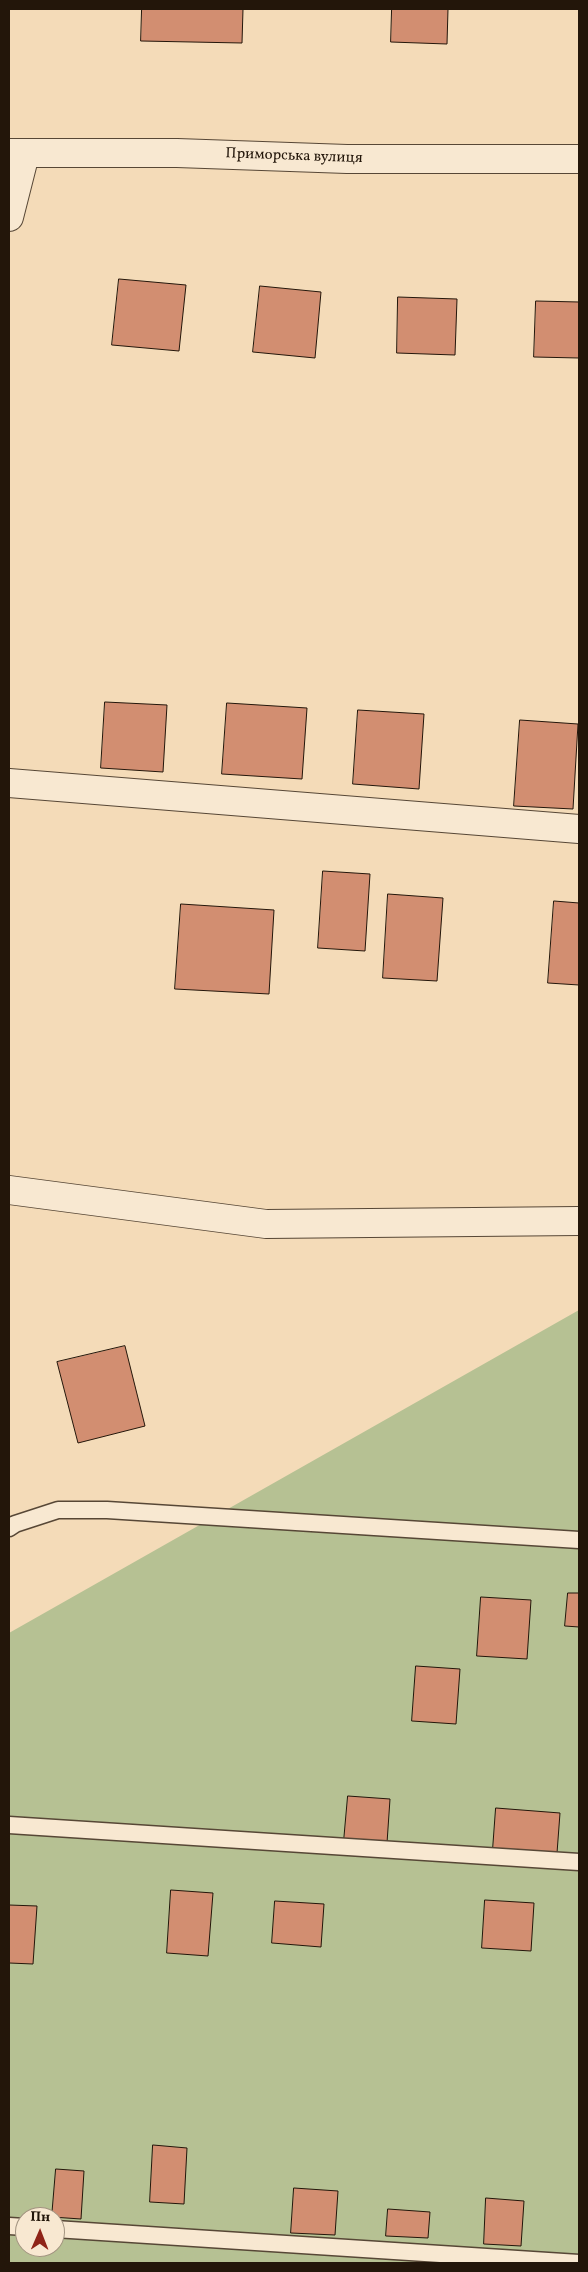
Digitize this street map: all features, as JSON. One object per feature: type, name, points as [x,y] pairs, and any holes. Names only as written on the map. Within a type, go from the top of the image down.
[{"type":"street","name":"Приморська вулиця","points":[[17,154],[177,153],[347,160],[579,159]]},
{"type":"street","points":[[9,217],[17,154]]},
{"type":"street","points":[[9,783],[579,829]]},
{"type":"street","points":[[9,1190],[266,1224],[579,1221]]},
{"type":"lane","points":[[9,1528],[15,1524],[58,1510],[107,1510],[579,1540]]},
{"type":"lane","points":[[9,1825],[579,1862]]},
{"type":"lane","points":[[65,2230],[579,2263]]},
{"type":"green space","points":[[579,1310],[579,2263],[9,2263],[9,1633]]},
{"type":"building","points":[[142,9],[243,9],[242,43],[141,41]]},
{"type":"building","points":[[392,9],[448,9],[447,44],[391,42]]},
{"type":"building","points":[[119,279],[186,285],[179,351],[112,345]]},
{"type":"building","points":[[260,286],[321,292],[315,358],[253,352]]},
{"type":"building","points":[[398,297],[457,299],[455,355],[397,353]]},
{"type":"building","points":[[536,301],[579,302],[579,358],[534,357]]},
{"type":"building","points":[[105,702],[167,705],[163,772],[101,768]]},
{"type":"building","points":[[227,703],[307,708],[302,779],[222,774]]},
{"type":"building","points":[[358,710],[424,714],[419,789],[353,784]]},
{"type":"building","points":[[520,720],[578,724],[573,809],[514,806]]},
{"type":"building","points":[[323,871],[370,874],[365,951],[318,948]]},
{"type":"building","points":[[388,894],[443,898],[437,981],[383,978]]},
{"type":"building","points":[[554,901],[579,903],[579,985],[548,983]]},
{"type":"building","points":[[181,904],[274,910],[269,994],[175,989]]},
{"type":"building","points":[[125,1346],[145,1426],[78,1443],[57,1362]]},
{"type":"building","points":[[568,1593],[579,1593],[579,1627],[565,1626]]},
{"type":"building","points":[[481,1597],[531,1600],[527,1659],[477,1656]]},
{"type":"building","points":[[416,1666],[460,1669],[456,1724],[412,1721]]},
{"type":"building","points":[[348,1796],[390,1799],[387,1843],[344,1841]]},
{"type":"building","points":[[496,1808],[560,1813],[557,1853],[493,1849]]},
{"type":"building","points":[[171,1890],[213,1893],[208,1956],[167,1953]]},
{"type":"building","points":[[485,1900],[534,1903],[531,1951],[482,1948]]},
{"type":"building","points":[[275,1901],[324,1904],[321,1947],[272,1943]]},
{"type":"building","points":[[9,1905],[37,1906],[33,1964],[9,1963]]},
{"type":"building","points":[[153,2145],[187,2148],[184,2204],[150,2202]]},
{"type":"building","points":[[56,2169],[84,2171],[81,2219],[65,2218],[65,2207],[53,2207]]},
{"type":"building","points":[[294,2188],[338,2191],[335,2235],[291,2233]]},
{"type":"building","points":[[486,2198],[524,2201],[521,2246],[484,2244]]},
{"type":"building","points":[[388,2209],[430,2212],[428,2238],[386,2236]]}]
